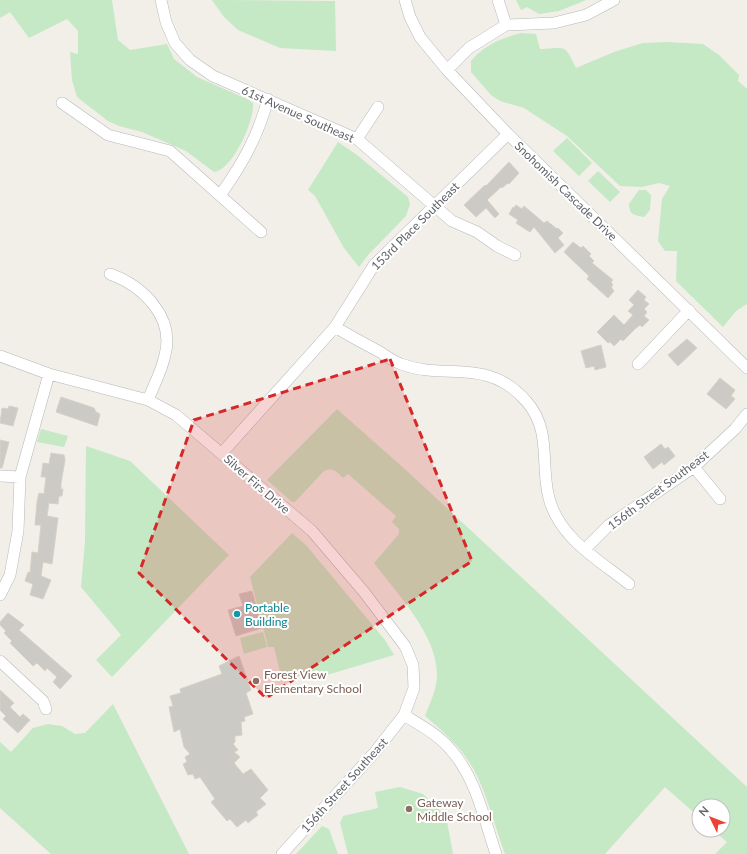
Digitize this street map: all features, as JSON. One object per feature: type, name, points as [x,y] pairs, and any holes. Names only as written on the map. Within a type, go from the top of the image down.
[{"type":"street","name":"61st Avenue Southeast","points":[[161,0],[166,22],[175,43],[190,60],[213,76],[357,139],[452,221],[477,232],[497,246],[515,255]]},
{"type":"street","name":"Snohomish Cascade Drive","points":[[405,0],[410,17],[420,37],[447,70],[508,134],[747,368]]},
{"type":"street","points":[[498,0],[506,24]]},
{"type":"street","points":[[447,70],[469,48],[506,24],[554,22],[586,15],[614,0]]},
{"type":"street","points":[[220,194],[242,164],[261,124],[268,99]]},
{"type":"street","points":[[62,103],[108,135],[139,141],[170,151],[261,232]]},
{"type":"street","points":[[357,139],[378,107]]},
{"type":"street","name":"153rd Place Southeast","points":[[222,453],[335,327],[374,265],[508,134]]},
{"type":"street","points":[[110,274],[126,279],[145,294],[160,313],[166,331],[166,354],[148,400]]},
{"type":"street","points":[[638,364],[689,310]]},
{"type":"street","points":[[335,327],[401,364],[427,369],[484,374],[507,385],[527,402],[536,417],[545,441],[545,470],[549,498],[557,519],[567,533],[630,584]]},
{"type":"street","name":"Silver Firs Drive","points":[[0,356],[49,374],[148,400],[176,415],[222,453],[316,536],[364,592],[405,646],[413,665],[414,688],[404,715]]},
{"type":"street","points":[[0,595],[10,575],[18,531],[20,477],[49,374]]},
{"type":"street","name":"156th Street Southeast","points":[[585,549],[609,525],[694,466],[735,429],[747,414]]},
{"type":"street","points":[[694,466],[720,499]]},
{"type":"street","points":[[0,476],[20,477]]},
{"type":"street","points":[[0,661],[43,701],[46,708]]},
{"type":"street","points":[[404,715],[428,730],[451,749],[469,777],[496,854]]},
{"type":"street","name":"156th Street Southeast","points":[[282,854],[371,757],[404,715]]},
{"type":"highlighted area","points":[[390,359],[472,561],[266,698],[139,573],[194,420]]},
{"type":"green space","points":[[0,0],[112,0],[118,40],[130,50],[167,44],[174,59],[197,77],[253,103],[253,111],[250,121],[241,144],[235,154],[221,169],[214,172],[186,151],[142,132],[119,126],[108,121],[77,97],[72,80],[70,52],[78,54],[78,31],[67,19],[29,38],[10,12],[0,18]]},
{"type":"green space","points":[[212,0],[335,1],[336,51],[280,48],[238,30],[224,17]]},
{"type":"green space","points":[[516,0],[586,0],[559,11],[539,14],[527,7],[521,10]]},
{"type":"green space","points":[[521,33],[536,34],[540,49],[564,49],[569,54],[576,68],[614,52],[643,43],[666,42],[703,44],[719,55],[739,75],[738,81],[747,89],[747,304],[736,311],[723,327],[676,281],[677,251],[665,251],[658,241],[662,199],[670,186],[659,183],[642,187],[620,186],[567,136],[524,108],[500,101],[491,95],[471,72],[471,61],[476,55],[488,46],[500,40]]},
{"type":"green space","points":[[567,138],[592,163],[579,176],[553,151]]},
{"type":"green space","points":[[338,142],[357,155],[408,197],[410,204],[406,216],[368,255],[359,267],[344,248],[315,196],[308,190]]},
{"type":"green space","points":[[598,171],[620,192],[610,202],[588,181]]},
{"type":"green space","points":[[639,190],[646,190],[651,195],[650,210],[644,217],[633,214],[629,208],[629,204]]},
{"type":"green space","points":[[337,409],[407,471],[747,787],[747,854],[715,854],[727,842],[722,838],[731,838],[731,798],[691,798],[691,810],[665,787],[605,854],[505,854],[487,801],[474,770],[464,755],[446,734],[425,716],[433,696],[437,680],[435,660],[430,645],[414,615],[374,563],[399,534],[399,529],[392,522],[396,516],[348,474],[343,478],[334,470],[326,470],[323,472],[295,502],[292,502],[267,480]]},
{"type":"green space","points":[[41,429],[68,436],[64,447],[37,442]]},
{"type":"green space","points":[[86,446],[130,461],[229,555],[112,677],[96,660],[121,635],[81,587],[85,541]]},
{"type":"green space","points":[[292,533],[306,545],[385,640],[394,655],[320,677],[317,670],[289,679],[280,672],[274,647],[268,647],[250,577]]},
{"type":"green space","points":[[263,632],[267,647],[244,654],[240,638]]},
{"type":"green space","points":[[113,704],[189,854],[51,854],[0,808],[0,742],[11,752],[33,728],[48,724],[62,726],[75,734],[85,733]]},
{"type":"green space","points":[[400,787],[423,794],[446,816],[453,854],[348,854],[340,823],[343,816],[378,808],[375,792]]},
{"type":"green space","points":[[322,826],[329,829],[338,854],[296,854]]},
{"type":"building","points":[[509,162],[519,173],[509,184],[508,183],[502,188],[501,187],[487,200],[499,214],[495,218],[486,208],[476,217],[464,205],[485,185],[486,186]]},
{"type":"building","points":[[516,205],[522,209],[524,206],[544,223],[547,221],[557,229],[558,228],[563,233],[558,238],[564,245],[555,253],[534,227],[530,232],[516,223],[518,220],[509,214]]},
{"type":"building","points":[[573,242],[581,248],[583,246],[591,254],[589,256],[594,261],[592,263],[613,280],[611,282],[613,285],[611,287],[614,291],[608,298],[587,279],[589,276],[564,252]]},
{"type":"building","points":[[638,290],[646,297],[644,300],[649,304],[644,309],[647,312],[644,316],[649,320],[642,327],[640,325],[636,328],[623,341],[621,339],[614,346],[610,342],[608,343],[597,332],[614,315],[624,325],[633,315],[628,311],[634,305],[629,300]]},
{"type":"building","points":[[687,339],[697,348],[678,366],[668,355]]},
{"type":"building","points":[[601,345],[606,367],[595,370],[594,366],[586,368],[581,351]]},
{"type":"building","points":[[720,378],[735,390],[731,396],[735,399],[726,409],[707,394]]},
{"type":"building","points":[[61,397],[94,408],[96,412],[100,414],[97,426],[56,412]]},
{"type":"building","points":[[9,406],[18,408],[13,426],[0,423],[2,408],[8,409]]},
{"type":"building","points":[[0,440],[9,442],[2,468],[0,468]]},
{"type":"building","points":[[661,444],[665,449],[668,447],[675,456],[664,465],[662,462],[653,469],[644,457]]},
{"type":"building","points":[[51,453],[64,455],[65,460],[61,483],[61,489],[63,489],[62,496],[59,496],[58,504],[49,503],[47,516],[58,518],[52,564],[43,562],[41,576],[51,580],[43,599],[30,595],[33,584],[25,581],[28,572],[30,573],[32,552],[38,553],[41,525],[35,525],[37,502],[39,493],[44,494],[46,477],[41,477],[43,463],[49,464]]},
{"type":"building","points":[[252,591],[262,628],[236,636],[228,610],[243,606],[239,594]]},
{"type":"building","points":[[8,613],[24,625],[19,630],[72,676],[60,689],[53,682],[57,677],[47,668],[45,671],[37,663],[33,666],[10,643],[12,641],[4,633],[6,631],[0,625],[0,622]]},
{"type":"building","points":[[239,656],[251,690],[246,693],[253,714],[244,717],[245,721],[241,722],[242,735],[235,736],[235,742],[233,744],[238,750],[234,752],[240,757],[234,763],[243,774],[251,769],[268,790],[260,798],[266,804],[256,812],[258,815],[248,823],[246,820],[237,827],[230,819],[227,821],[211,802],[215,799],[200,777],[195,779],[193,774],[188,775],[183,764],[187,762],[185,757],[190,754],[184,747],[180,729],[174,732],[169,707],[173,706],[170,696],[181,693],[180,689],[222,674],[219,666]]},
{"type":"building","points":[[0,690],[14,703],[10,707],[20,717],[23,714],[30,720],[18,733],[3,719],[6,716],[0,710]]},
{"type":"place","name":"Portable Building","points":[[237,614]]},
{"type":"place","name":"Forest View Elementary School","points":[[256,681]]},
{"type":"place","name":"Gateway Middle School","points":[[409,809]]}]
